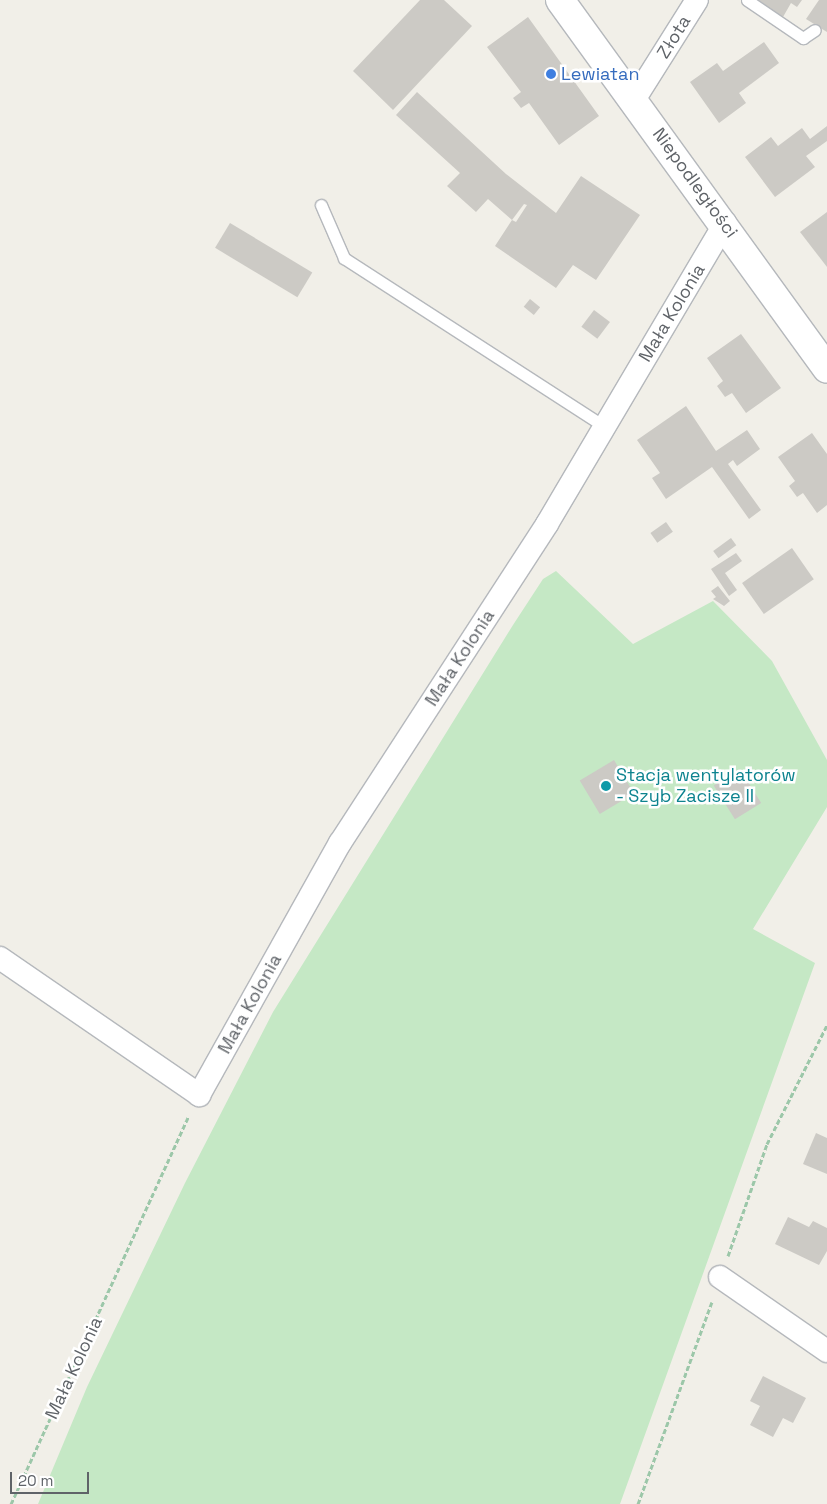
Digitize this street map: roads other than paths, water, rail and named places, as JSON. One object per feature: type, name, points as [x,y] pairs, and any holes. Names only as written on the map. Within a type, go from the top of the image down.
[{"type":"street","name":"Niepodległości","points":[[560,0],[725,223],[827,369]]},
{"type":"street","name":"Złota","points":[[634,100],[697,0]]},
{"type":"street","name":"Mała Kolonia","points":[[0,958],[199,1095],[340,843],[541,532],[725,223]]},
{"type":"street","points":[[720,1277],[827,1351]]},
{"type":"lane","points":[[747,0],[803,38],[815,30]]},
{"type":"lane","points":[[321,204],[344,258],[604,426]]},
{"type":"place","name":"Lewiatan","points":[[551,74]]},
{"type":"place","name":"Stacja wentylatorów - Szyb Zacisze II","points":[[606,786]]}]
